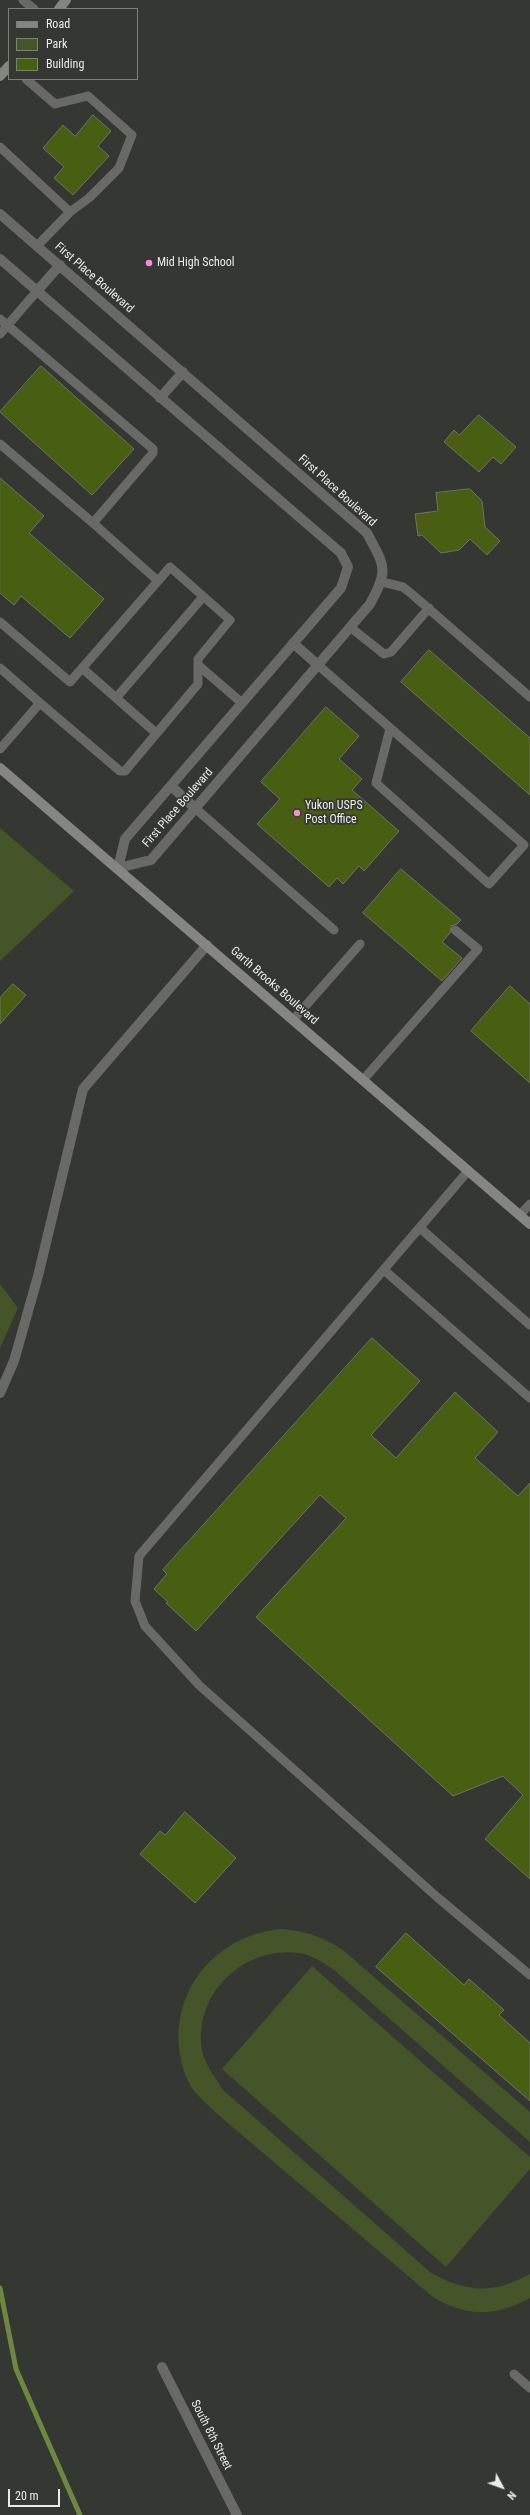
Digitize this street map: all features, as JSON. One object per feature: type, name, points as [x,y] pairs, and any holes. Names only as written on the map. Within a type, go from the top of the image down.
[{"type":"street","points":[[60,8],[66,0]]},
{"type":"street","points":[[0,76],[8,67]]},
{"type":"street","name":"First Place Boulevard","points":[[0,214],[367,533],[384,565],[382,582],[370,604],[151,860],[118,868],[125,839],[341,588],[348,567],[341,554],[0,259]]},
{"type":"street","points":[[37,291],[60,265]]},
{"type":"street","points":[[160,398],[182,372]]},
{"type":"street","points":[[293,643],[318,665]]},
{"type":"street","name":"Garth Brooks Boulevard","points":[[0,768],[530,1224]]},
{"type":"street","points":[[171,786],[195,808]]},
{"type":"street","points":[[0,1393],[14,1361],[38,1276],[83,1089],[207,945]]},
{"type":"street","name":"South 8th Street","points":[[162,2367],[237,2515]]},
{"type":"lane","points":[[23,0],[33,8]]},
{"type":"lane","points":[[27,80],[55,104],[88,96],[132,134],[120,168],[90,198],[70,212],[37,246]]},
{"type":"lane","points":[[0,147],[70,212]]},
{"type":"lane","points":[[0,334],[37,291]]},
{"type":"lane","points":[[0,319],[153,449],[153,453],[93,523]]},
{"type":"lane","points":[[0,444],[93,523],[158,581]]},
{"type":"lane","points":[[0,622],[69,681],[170,568],[230,620],[198,659],[198,684],[122,772],[0,668]]},
{"type":"lane","points":[[382,582],[403,587],[530,697]]},
{"type":"lane","points":[[116,698],[203,596]]},
{"type":"lane","points":[[350,628],[384,654],[391,652],[429,608]]},
{"type":"lane","points":[[318,665],[524,845],[489,884],[376,782],[390,728]]},
{"type":"lane","points":[[198,666],[242,702]]},
{"type":"lane","points":[[82,668],[156,733]]},
{"type":"lane","points":[[0,749],[40,703]]},
{"type":"lane","points":[[195,808],[334,930]]},
{"type":"lane","points":[[363,1080],[478,949],[455,930]]},
{"type":"lane","points":[[294,1020],[360,944]]},
{"type":"lane","points":[[468,1171],[139,1556],[136,1601],[145,1626],[199,1685],[437,1897],[530,1975]]},
{"type":"lane","points":[[520,1216],[530,1204]]},
{"type":"lane","points":[[420,1228],[530,1325]]},
{"type":"lane","points":[[384,1270],[530,1398]]},
{"type":"lane","points":[[514,2374],[530,2388]]},
{"type":"green space","points":[[0,828],[74,891],[0,961]]},
{"type":"green space","points":[[0,1284],[18,1308],[0,1348]]},
{"type":"green space","points":[[282,1929],[299,1931],[314,1936],[329,1942],[344,1951],[530,2112],[530,2142],[334,1970],[316,1959],[304,1954],[282,1952],[262,1956],[243,1965],[227,1977],[214,1993],[205,2012],[201,2032],[204,2058],[222,2089],[430,2272],[456,2284],[480,2288],[492,2288],[504,2285],[517,2281],[530,2274],[530,2298],[505,2309],[481,2312],[457,2308],[445,2304],[433,2297],[216,2113],[190,2085],[180,2054],[179,2028],[184,2003],[195,1980],[211,1961],[231,1945],[255,1934]]},
{"type":"green space","points":[[312,1966],[530,2157],[530,2169],[446,2267],[222,2069]]},
{"type":"building","points":[[93,115],[111,131],[98,146],[109,156],[73,195],[54,178],[64,167],[43,148],[63,125],[75,136]]},
{"type":"building","points":[[41,366],[134,449],[92,495],[0,412]]},
{"type":"building","points":[[479,415],[516,447],[501,464],[493,457],[479,472],[444,442],[454,430],[459,435]]},
{"type":"building","points":[[0,478],[44,516],[29,533],[104,599],[70,638],[21,596],[14,605],[0,593]]},
{"type":"building","points":[[470,489],[482,501],[485,527],[500,541],[487,555],[470,539],[459,550],[441,553],[422,535],[418,536],[415,514],[438,511],[436,493]]},
{"type":"building","points":[[429,650],[530,738],[530,795],[401,682]]},
{"type":"building","points":[[326,707],[359,736],[339,759],[362,779],[352,790],[399,831],[364,871],[359,866],[343,884],[337,878],[329,887],[257,824],[280,799],[261,782]]},
{"type":"building","points":[[401,869],[461,920],[457,924],[451,926],[450,933],[442,942],[462,958],[442,981],[363,913]]},
{"type":"building","points":[[13,984],[26,995],[0,1024],[0,998]]},
{"type":"building","points":[[510,986],[530,1004],[530,1083],[471,1031]]},
{"type":"building","points":[[372,1338],[420,1381],[371,1435],[396,1458],[455,1392],[498,1432],[475,1458],[518,1496],[530,1483],[530,1879],[485,1839],[523,1795],[503,1776],[453,1796],[256,1617],[346,1518],[320,1495],[196,1631],[166,1603],[168,1602],[154,1589],[167,1574],[163,1570]]},
{"type":"building","points":[[185,1812],[236,1858],[195,1903],[140,1854],[160,1831],[165,1835]]},
{"type":"building","points":[[406,1933],[464,1985],[469,1979],[504,2010],[499,2015],[530,2043],[530,2101],[376,1967]]},
{"type":"waterway","points":[[0,2288],[16,2369],[80,2515]]},
{"type":"place","name":"Mid High School","points":[[149,263]]},
{"type":"place","name":"Yukon USPS Post Office","points":[[297,813]]}]
